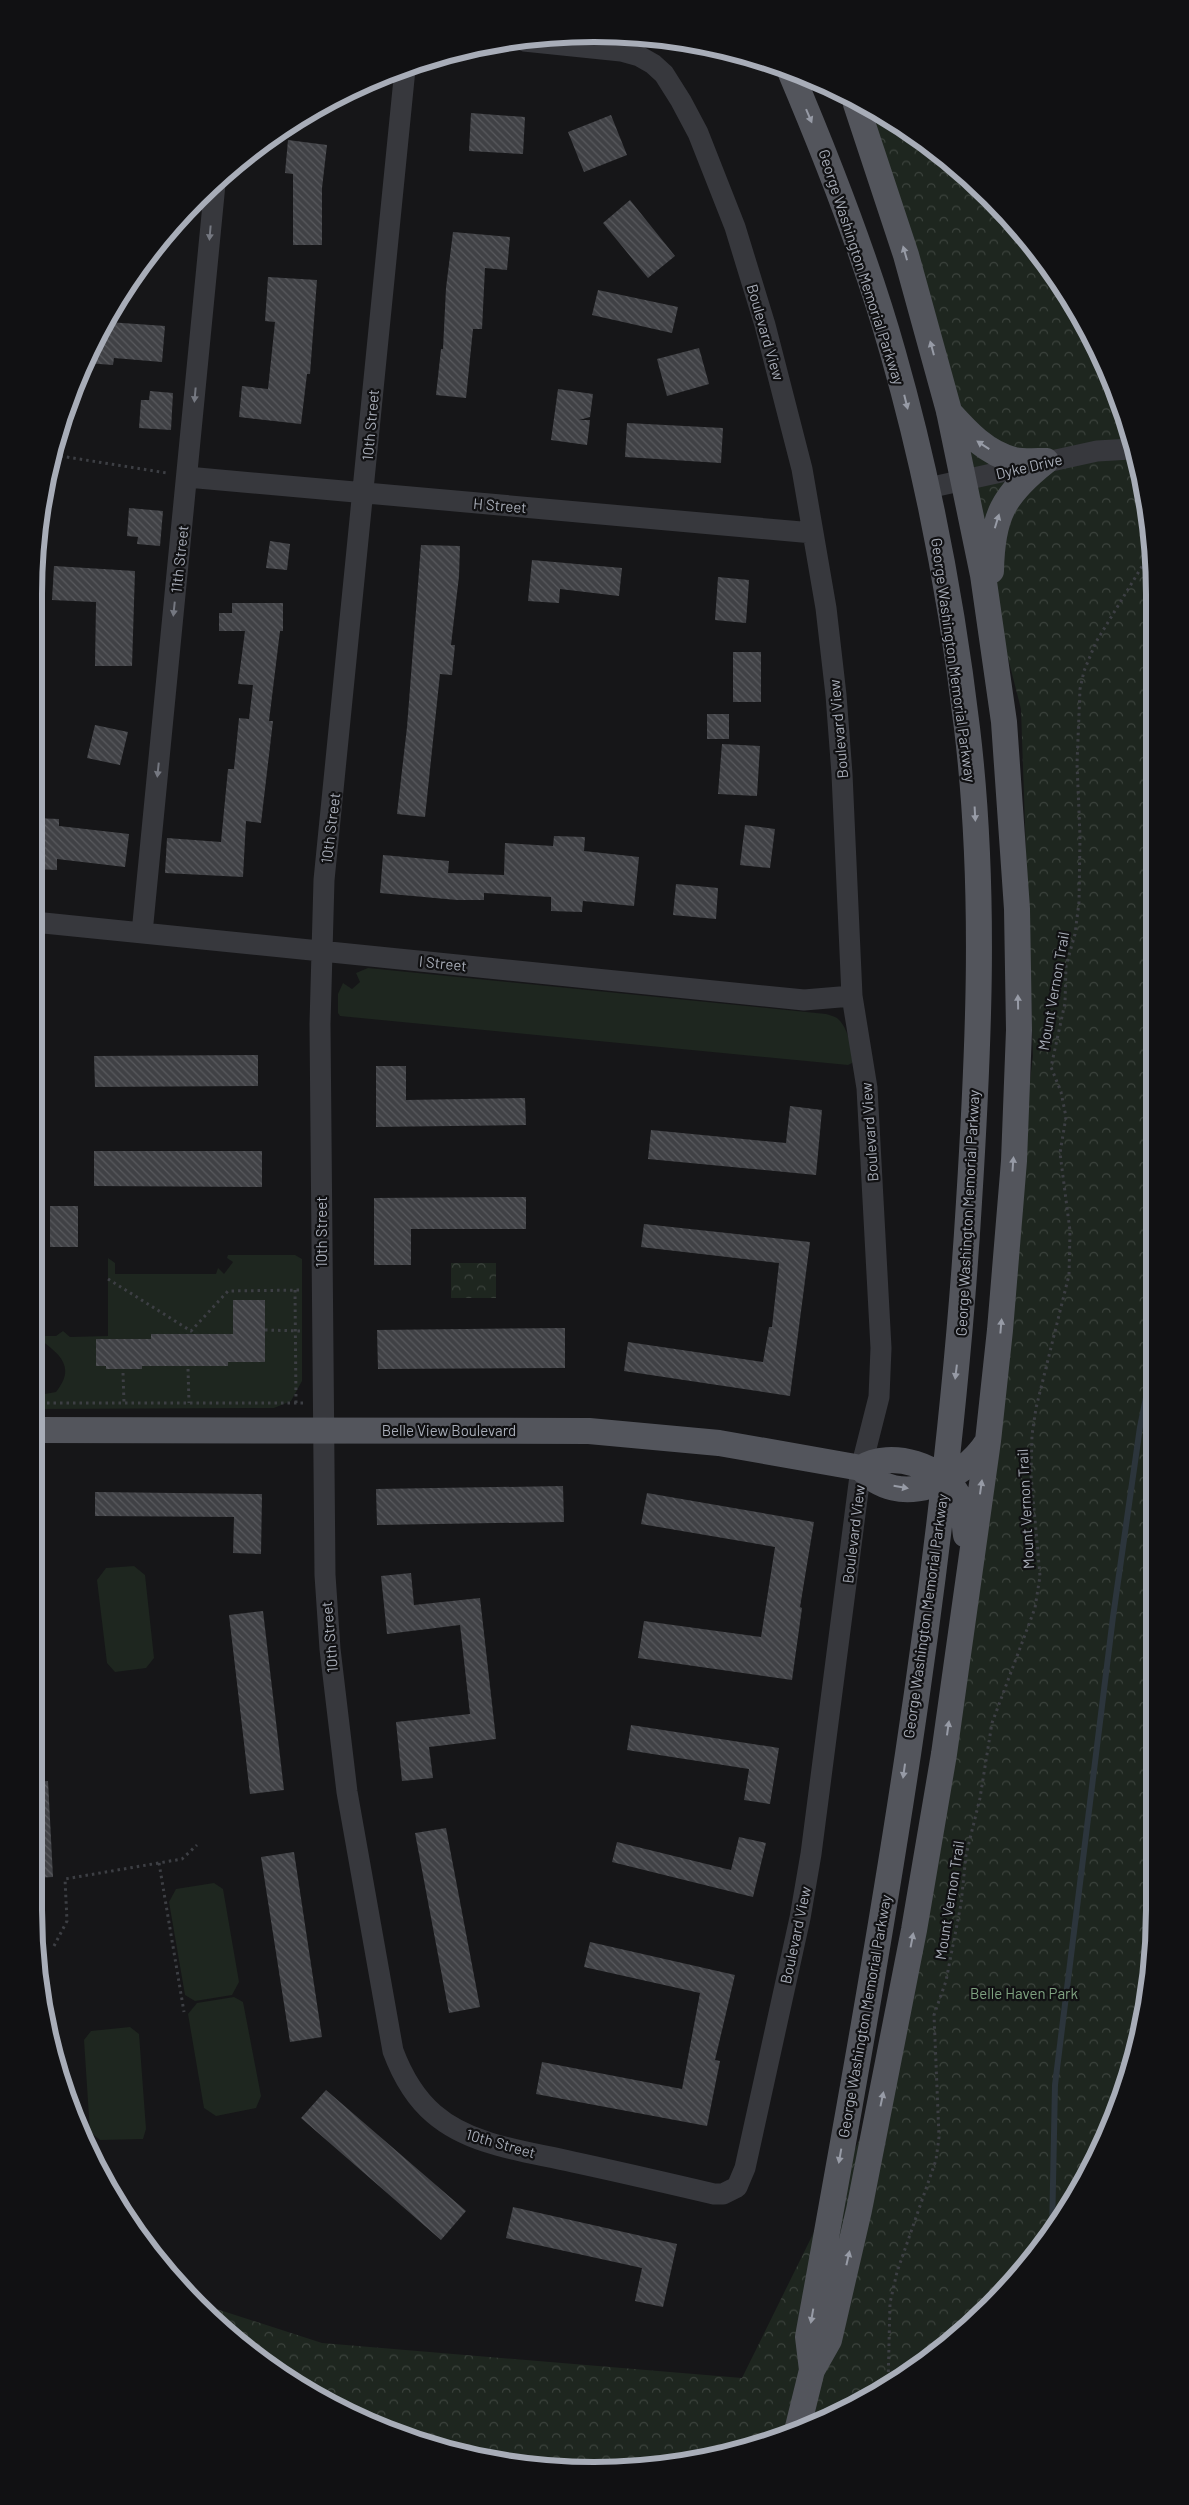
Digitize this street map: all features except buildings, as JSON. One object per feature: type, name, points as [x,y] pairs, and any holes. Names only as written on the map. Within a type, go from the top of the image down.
[{"type":"main road","name":"George Washington Memorial Parkway","points":[[794,80],[826,155],[893,352],[928,488],[947,594],[967,729],[981,928],[972,1158],[962,1321],[944,1480],[893,1842],[808,2337],[812,2370]]},
{"type":"main road","name":"George Washington Memorial Parkway","points":[[799,2423],[812,2370],[830,2340],[884,2090],[924,1878],[988,1440],[1010,1211],[1019,1030],[1017,909],[1011,804],[1004,722],[991,622],[949,411],[906,255],[858,109]]},
{"type":"main road","points":[[949,411],[978,442],[995,453],[1015,460],[1046,461]]},
{"type":"main road","points":[[991,622],[992,553],[999,514],[1019,484],[1046,461]]},
{"type":"main road","name":"Belle View Boulevard","points":[[42,1430],[511,1430],[636,1435],[719,1443],[861,1468]]},
{"type":"main road","points":[[944,1480],[969,1464],[988,1440]]},
{"type":"main road","points":[[861,1468],[872,1461],[885,1459],[920,1464],[955,1490],[961,1501],[970,1570]]},
{"type":"street","name":"Boulevard View","points":[[557,44],[621,50],[639,56],[653,64],[664,74],[682,101],[698,134],[735,228],[784,391],[802,469],[826,608],[836,695],[842,784],[852,996],[867,1088],[881,1348],[879,1397],[861,1468],[811,1854],[800,1918],[745,2168],[737,2187],[723,2194],[689,2188]]},
{"type":"street","name":"10th Street","points":[[404,77],[324,880],[320,1009],[322,1430],[325,1575],[337,1719],[386,2020],[393,2051],[401,2072],[415,2095],[434,2114],[462,2132],[490,2143],[689,2188]]},
{"type":"street","name":"11th Street","points":[[142,933],[214,195]]},
{"type":"street","name":"Dyke Drive","points":[[928,488],[1097,451],[1127,449]]},
{"type":"street","name":"H Street","points":[[187,477],[813,533]]},
{"type":"street","name":"I Street","points":[[42,923],[804,1000],[852,996]]},
{"type":"path","points":[[60,456],[187,477]]},
{"type":"path","name":"Mount Vernon Trail","points":[[888,2377],[890,2303],[897,2272],[936,2160],[939,2137],[934,2015],[946,1981],[961,1904],[966,1855],[980,1798],[992,1723],[1034,1608],[1040,1576],[1032,1475],[1032,1435],[1036,1408],[1069,1275],[1070,1231],[1060,1153],[1066,1117],[1064,1104],[1051,1067],[1065,1003],[1066,966],[1075,934],[1079,902],[1080,836],[1077,726],[1084,671],[1096,642],[1145,559]]},
{"type":"path","points":[[42,1403],[296,1403],[295,1290],[234,1290],[225,1293],[191,1333],[108,1279]]},
{"type":"path","points":[[265,1330],[295,1331]]},
{"type":"path","points":[[188,1369],[189,1403]]},
{"type":"path","points":[[123,1373],[124,1403]]},
{"type":"path","points":[[54,1946],[67,1921],[65,1879],[182,1859],[197,1845]]},
{"type":"path","points":[[159,1863],[184,2012]]},
{"type":"green space","name":"Belle Haven Park","points":[[857,108],[901,136],[958,179],[1010,231],[1053,288],[1090,350],[1117,417],[1128,452],[1142,522],[1146,594],[1146,1910],[1142,1983],[1128,2053],[1117,2088],[1090,2155],[1073,2187],[1032,2247],[985,2301],[958,2326],[931,2348],[870,2389],[839,2406],[772,2433],[737,2444],[667,2458],[631,2461],[558,2461],[522,2458],[452,2444],[383,2420],[350,2406],[318,2389],[258,2348],[211,2307],[322,2343],[742,2378],[884,2090],[981,1486],[1033,1056],[1021,709],[963,481]]},
{"type":"green space","points":[[368,968],[826,1014],[837,1018],[844,1027],[851,1045],[852,1063],[848,1065],[340,1016],[338,1013],[338,994],[343,983],[352,989],[360,982],[356,973]]},
{"type":"green space","points":[[228,1255],[295,1255],[302,1259],[302,1381],[291,1401],[274,1408],[42,1409],[42,1395],[56,1392],[62,1384],[65,1369],[60,1357],[42,1341],[42,1336],[56,1336],[63,1331],[70,1337],[108,1336],[108,1258],[115,1263],[115,1274],[216,1274],[218,1268],[224,1274],[233,1262],[227,1258]]},
{"type":"green space","points":[[451,1263],[496,1263],[496,1298],[451,1298]]},
{"type":"green space","points":[[134,1566],[145,1575],[154,1658],[146,1668],[115,1672],[107,1663],[97,1580],[106,1568]]},
{"type":"green space","points":[[214,1883],[223,1889],[239,1982],[232,1995],[195,2001],[185,1995],[169,1902],[176,1889]]},
{"type":"green space","points":[[234,1997],[243,2002],[261,2096],[256,2108],[216,2116],[204,2108],[188,2014],[197,2003]]},
{"type":"green space","points":[[130,2027],[139,2034],[146,2129],[143,2139],[100,2140],[90,2132],[84,2040],[91,2031]]},
{"type":"waterway","points":[[1052,2218],[1055,2085],[1113,1617],[1140,1427],[1146,1397]]}]
